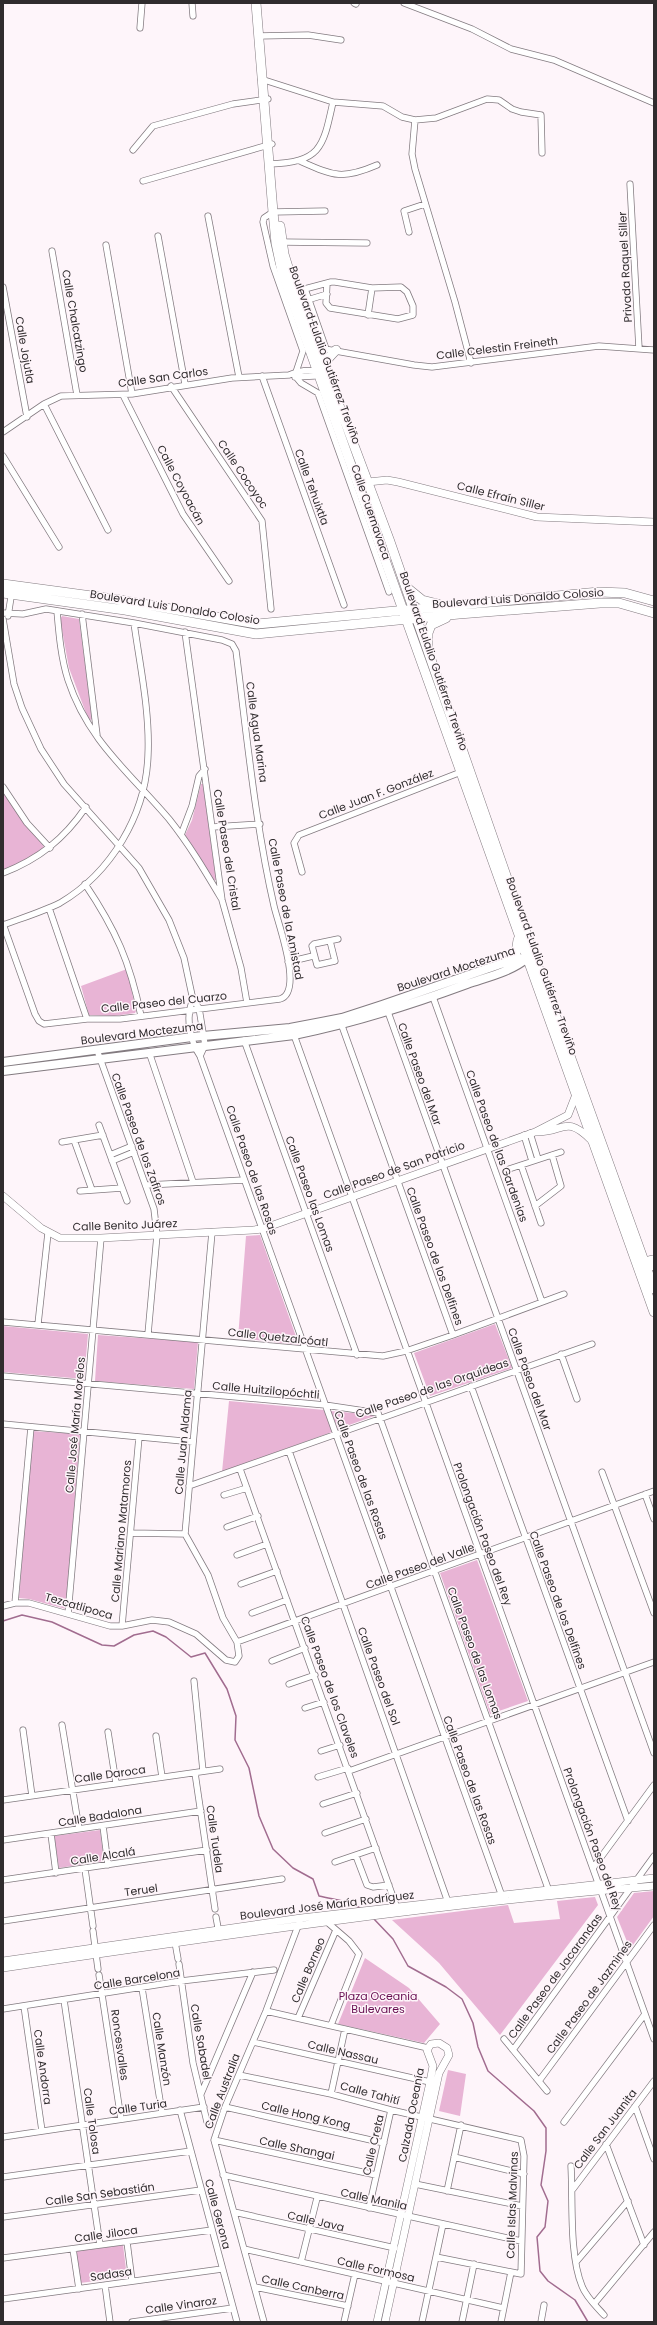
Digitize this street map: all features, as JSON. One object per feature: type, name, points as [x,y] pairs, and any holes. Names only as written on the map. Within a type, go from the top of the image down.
[{"type":"main road","name":"Boulevard Eulalio Gutiérrez Treviño","points":[[256,3],[261,36]]},
{"type":"main road","name":"Boulevard Eulalio Gutiérrez Treviño","points":[[260,3],[264,80],[282,272],[367,508],[393,593],[409,613],[428,650],[522,934],[526,959],[654,1312]]},
{"type":"main road","name":"Boulevard Eulalio Gutiérrez Treviño","points":[[279,242],[287,265],[305,300],[322,348],[324,362],[405,586],[409,613],[440,716],[522,934],[545,987],[654,1289]]},
{"type":"main road","points":[[305,333],[311,342],[322,348]]},
{"type":"main road","points":[[333,386],[319,372],[324,362],[336,350]]},
{"type":"main road","points":[[339,430],[345,439],[361,478],[368,482],[367,508]]},
{"type":"main road","name":"Boulevard Luis Donaldo Colosio","points":[[3,584],[9,591],[256,634],[409,613],[443,606],[599,592],[625,593],[654,601]]},
{"type":"main road","points":[[405,586],[422,600],[443,606]]},
{"type":"main road","name":"Boulevard Luis Donaldo Colosio","points":[[9,591],[114,599],[247,624],[386,611],[459,614],[614,603],[654,613]]},
{"type":"main road","points":[[546,607],[548,601],[590,598],[599,592]]},
{"type":"main road","points":[[386,611],[394,605],[393,593]]},
{"type":"main road","points":[[428,650],[428,633],[431,625],[439,620],[459,614]]},
{"type":"main road","points":[[440,716],[447,705]]},
{"type":"main road","points":[[508,961],[518,949],[522,934]]},
{"type":"main road","name":"Boulevard Moctezuma","points":[[3,1062],[192,1037],[290,1028],[342,1018],[508,961],[518,958],[526,959]]},
{"type":"main road","points":[[526,959],[533,964],[545,987]]},
{"type":"main road","name":"Boulevard Moctezuma","points":[[3,1071],[194,1046],[294,1035],[342,1026],[433,997],[510,969],[526,959]]},
{"type":"main road","points":[[645,1262],[652,1260],[654,1266]]},
{"type":"street","points":[[140,28],[142,3]]},
{"type":"street","points":[[192,3],[192,16]]},
{"type":"street","points":[[404,3],[472,29],[511,49],[554,60],[654,103]]},
{"type":"street","points":[[261,36],[308,35],[341,40]]},
{"type":"street","points":[[264,80],[333,102],[377,104],[406,118],[415,120],[436,118],[491,98],[499,100],[512,109],[527,113],[539,114],[542,118],[542,153]]},
{"type":"street","points":[[133,150],[153,126],[233,104],[266,99]]},
{"type":"street","points":[[272,164],[300,161],[310,155],[322,143],[333,102]]},
{"type":"street","points":[[415,120],[413,161],[455,302],[471,363]]},
{"type":"street","points":[[143,181],[270,144]]},
{"type":"street","points":[[300,161],[322,170],[345,176],[353,175],[377,165]]},
{"type":"street","name":"Privada Raquel Siller","points":[[630,184],[639,348]]},
{"type":"street","points":[[409,232],[404,211],[425,204]]},
{"type":"street","points":[[296,374],[303,351],[273,266],[263,222],[264,218],[276,212],[325,211]]},
{"type":"street","points":[[208,216],[239,377]]},
{"type":"street","points":[[158,236],[185,384]]},
{"type":"street","points":[[279,242],[367,243]]},
{"type":"street","points":[[106,245],[132,394]]},
{"type":"street","name":"Calle Chalcatzingo","points":[[52,250],[77,395]]},
{"type":"street","points":[[301,290],[327,283],[335,282],[372,288],[396,287],[405,290],[414,311],[411,317],[398,319],[328,307],[327,283]]},
{"type":"street","name":"Calle Jojutla","points":[[3,287],[27,417]]},
{"type":"street","points":[[368,315],[372,288]]},
{"type":"street","points":[[305,300],[327,294]]},
{"type":"street","name":"Calle Celestin Freineth","points":[[322,348],[424,367],[471,363],[592,347],[639,348],[654,350]]},
{"type":"street","name":"Calle San Carlos","points":[[3,432],[44,404],[61,396],[123,395],[171,386],[239,377],[296,374],[314,376],[319,372]]},
{"type":"street","name":"Calle Cuernavaca","points":[[296,374],[301,383],[318,393],[393,593]]},
{"type":"street","name":"Calle Tehuixtla","points":[[262,376],[344,605]]},
{"type":"street","name":"Calle Cocoyoc","points":[[171,386],[262,521],[271,609]]},
{"type":"street","name":"Calle Coyoacán","points":[[123,395],[183,514],[229,581]]},
{"type":"street","points":[[44,404],[108,530]]},
{"type":"street","points":[[3,456],[59,547]]},
{"type":"street","name":"Calle Efraín Siller","points":[[368,482],[387,480],[398,482],[537,517],[654,522]]},
{"type":"street","points":[[9,591],[4,620],[14,684],[31,730],[52,768],[120,845],[146,879],[169,920],[184,958],[193,1000],[200,1008],[205,1045],[200,1056]]},
{"type":"street","points":[[6,614],[23,614],[40,609],[82,614],[185,632]]},
{"type":"street","points":[[57,611],[63,662],[68,680],[77,702],[97,738],[113,759],[144,791],[181,835],[222,900]]},
{"type":"street","points":[[82,614],[97,738]]},
{"type":"street","points":[[3,925],[49,908],[85,884],[120,845],[138,810],[144,791],[148,757],[148,738],[134,623]]},
{"type":"street","name":"Calle Agua Marina","points":[[185,632],[222,640],[232,644],[236,651],[260,824]]},
{"type":"street","name":"Calle Paseo del Cristal","points":[[185,632],[222,900],[241,968],[247,1003]]},
{"type":"street","name":"Calle Paseo del Cristal","points":[[181,835],[192,806],[199,776],[205,769]]},
{"type":"street","name":"Calle Juan F. González","points":[[302,872],[294,843],[299,835],[461,772]]},
{"type":"street","points":[[3,787],[24,818],[50,848]]},
{"type":"street","points":[[3,873],[30,861],[50,848],[69,830],[86,807]]},
{"type":"street","points":[[213,827],[260,824]]},
{"type":"street","name":"Calle Paseo de la Amistad","points":[[260,824],[274,906],[288,962],[291,983],[287,996]]},
{"type":"street","points":[[85,884],[103,911],[123,949],[134,980],[141,1016]]},
{"type":"street","points":[[49,908],[87,1019]]},
{"type":"street","name":"Calle Paseo del Cuarzo","points":[[3,925],[35,1014],[42,1023],[48,1024],[87,1019],[120,1019],[280,999],[287,996]]},
{"type":"street","points":[[330,941],[335,961],[318,966],[314,956],[313,945],[338,938]]},
{"type":"street","points":[[288,962],[314,956]]},
{"type":"street","name":"Calle Paseo de las Gardenias","points":[[433,997],[542,1302]]},
{"type":"street","points":[[188,1010],[193,1000]]},
{"type":"street","name":"Calle Paseo de las Rosas","points":[[188,1010],[194,1046],[200,1056],[502,1898]]},
{"type":"street","name":"Calle Paseo del Mar","points":[[388,1012],[654,1753]]},
{"type":"street","name":"Calle Paseo de los Delfines","points":[[342,1026],[453,1335]]},
{"type":"street","name":"Prolongación Paseo del Rey","points":[[294,1035],[654,2040]]},
{"type":"street","name":"Calle Paseo las Lomas","points":[[244,1040],[357,1355]]},
{"type":"street","name":"Calle Paseo de los Zafiros","points":[[97,1050],[147,1185],[154,1209],[157,1235],[148,1334]]},
{"type":"street","points":[[149,1052],[193,1182]]},
{"type":"street","name":"Calle Paseo de San Patricio","points":[[262,1229],[530,1133],[568,1115],[575,1097]]},
{"type":"street","points":[[99,1125],[127,1201]]},
{"type":"street","name":"Calle Paseo de San Patricio","points":[[530,1133],[544,1132],[562,1126],[571,1126],[579,1129],[591,1140]]},
{"type":"street","points":[[530,1133],[535,1160]]},
{"type":"street","points":[[62,1142],[102,1135]]},
{"type":"street","points":[[74,1140],[92,1190]]},
{"type":"street","points":[[111,1158],[133,1149]]},
{"type":"street","points":[[509,1169],[561,1152]]},
{"type":"street","points":[[536,1206],[561,1185],[552,1155]]},
{"type":"street","points":[[521,1165],[542,1223]]},
{"type":"street","points":[[147,1185],[244,1180]]},
{"type":"street","points":[[80,1191],[122,1188]]},
{"type":"street","name":"Calle Benito Juárez","points":[[3,1196],[48,1233],[64,1238],[101,1238],[262,1229]]},
{"type":"street","name":"Calle Juan Aldama","points":[[185,1534],[212,1232]]},
{"type":"street","points":[[38,1324],[48,1233]]},
{"type":"street","name":"Calle José María Morelos","points":[[68,1614],[101,1238]]},
{"type":"street","name":"Calle Quetzalcóatl","points":[[3,1322],[148,1334],[357,1355],[384,1356],[406,1351],[453,1335],[564,1294]]},
{"type":"street","name":"Calle Paseo de las Orquídeas","points":[[189,1486],[240,1469],[380,1417],[425,1403],[516,1369],[592,1344]]},
{"type":"street","points":[[561,1354],[577,1399]]},
{"type":"street","name":"Calle Huitzilopóchtli","points":[[3,1376],[325,1405],[376,1412],[380,1417]]},
{"type":"street","name":"Calle Paseo de los Delfines","points":[[471,1386],[579,1689],[628,1820]]},
{"type":"street","name":"Calle Paseo de las Lomas","points":[[380,1417],[549,1893]]},
{"type":"street","points":[[3,1424],[193,1442]]},
{"type":"street","points":[[15,1603],[31,1427]]},
{"type":"street","name":"Calle Mariano Matamoros","points":[[122,1626],[139,1437]]},
{"type":"street","name":"Calle Paseo del Sol","points":[[289,1451],[449,1904]]},
{"type":"street","name":"Calle Paseo de los Claveles","points":[[240,1469],[349,1769],[398,1910]]},
{"type":"street","points":[[602,1472],[654,1613]]},
{"type":"street","points":[[224,1495],[247,1488]]},
{"type":"street","name":"Calle Paseo del Valle","points":[[237,1642],[654,1491]]},
{"type":"street","points":[[644,1494],[654,1519]]},
{"type":"street","points":[[227,1527],[258,1516]]},
{"type":"street","points":[[131,1533],[185,1534],[208,1575],[223,1618],[237,1642]]},
{"type":"street","points":[[237,1555],[267,1544]]},
{"type":"street","points":[[241,1584],[277,1571]]},
{"type":"street","points":[[252,1613],[288,1600]]},
{"type":"street","name":"Tezcatlipoca","points":[[3,1606],[15,1603],[36,1604],[110,1626],[122,1626],[152,1620],[177,1624],[202,1638],[226,1660],[232,1662],[239,1656],[237,1642]]},
{"type":"street","points":[[272,1661],[305,1648]]},
{"type":"street","points":[[318,1777],[396,1754],[654,1662]]},
{"type":"street","points":[[289,1684],[315,1675]]},
{"type":"street","points":[[194,1681],[203,1772]]},
{"type":"street","points":[[305,1708],[324,1702]]},
{"type":"street","points":[[62,1725],[78,1829]]},
{"type":"street","points":[[23,1730],[32,1796]]},
{"type":"street","points":[[108,1732],[116,1783]]},
{"type":"street","points":[[156,1736],[162,1777]]},
{"type":"street","points":[[321,1751],[340,1745]]},
{"type":"street","name":"Calle Daroca","points":[[3,1800],[220,1769]]},
{"type":"street","name":"Calle Tudela","points":[[195,1773],[215,1909]]},
{"type":"street","points":[[593,1868],[654,1785]]},
{"type":"street","points":[[322,1804],[357,1793]]},
{"type":"street","name":"Calle Badalona","points":[[3,1840],[201,1811]]},
{"type":"street","points":[[325,1833],[366,1819]]},
{"type":"street","points":[[103,1826],[108,1865]]},
{"type":"street","points":[[51,1834],[56,1873]]},
{"type":"street","points":[[335,1862],[376,1848]]},
{"type":"street","name":"Calle Alcalá","points":[[3,1880],[207,1850]]},
{"type":"street","points":[[356,1856],[367,1885],[372,1887],[389,1885]]},
{"type":"street","name":"Calle Paseo de Jacarandas","points":[[513,2050],[654,1856]]},
{"type":"street","points":[[85,1869],[91,1908]]},
{"type":"street","name":"Boulevard José María Rodríguez","points":[[3,1961],[175,1942],[301,1918],[336,1918],[599,1887],[637,1879],[654,1878]]},
{"type":"street","name":"Teruel","points":[[3,1921],[282,1879]]},
{"type":"street","name":"Boulevard José María Rodríguez","points":[[599,1887],[630,1888],[654,1886]]},
{"type":"street","name":"Roncesvalles","points":[[91,1908],[102,1994],[121,2119]]},
{"type":"street","points":[[216,1917],[219,1933]]},
{"type":"street","name":"Calle Australia","points":[[264,2322],[214,2140],[225,2107],[266,2011],[301,1918]]},
{"type":"street","name":"Boulevard José María Rodríguez","points":[[3,1968],[96,1951],[219,1933],[299,1926],[327,1922],[336,1918]]},
{"type":"street","points":[[327,1922],[359,1952],[359,1958],[332,2026]]},
{"type":"street","name":"Calle Paseo de Jazmines","points":[[539,2082],[654,1925]]},
{"type":"street","name":"Calle Borneo","points":[[298,2018],[336,1930]]},
{"type":"street","name":"Calle Sabadel","points":[[175,1942],[193,2063],[207,2122]]},
{"type":"street","name":"Calle Barcelona","points":[[3,2009],[181,1981],[274,1970]]},
{"type":"street","points":[[201,2094],[253,1972]]},
{"type":"street","name":"Calle Manzón","points":[[142,1988],[162,2113]]},
{"type":"street","name":"Calle Tolosa","points":[[64,2000],[100,2245]]},
{"type":"street","name":"Calle Andorra","points":[[24,2006],[42,2131]]},
{"type":"street","points":[[266,2011],[428,2048]]},
{"type":"street","points":[[564,2122],[645,2014]]},
{"type":"street","points":[[331,2094],[345,2029]]},
{"type":"street","points":[[504,2039],[547,2091]]},
{"type":"street","name":"Calle Nassau","points":[[252,2042],[430,2082]]},
{"type":"street","name":"Calzada Oceanía","points":[[378,2322],[390,2282],[405,2215],[426,2118],[440,2070],[448,2059],[449,2053],[445,2045],[439,2043],[434,2043],[428,2048],[427,2053],[432,2066],[426,2118],[415,2184],[405,2215],[395,2248],[390,2282],[385,2322]]},
{"type":"street","name":"Calle Tahití","points":[[239,2074],[331,2094],[391,2110],[519,2138]]},
{"type":"street","name":"Calle San Juanita","points":[[573,2189],[654,2081]]},
{"type":"street","points":[[635,2106],[654,2159]]},
{"type":"street","name":"Calle Turia","points":[[3,2136],[204,2107]]},
{"type":"street","name":"Calle Hong Kong","points":[[225,2107],[384,2142]]},
{"type":"street","name":"Calle Gerona","points":[[180,2110],[237,2322]]},
{"type":"street","name":"Calle Creta","points":[[369,2208],[391,2110]]},
{"type":"street","points":[[447,2191],[461,2125]]},
{"type":"street","name":"Calle Islas Malvinas","points":[[511,2272],[521,2274],[524,2174],[523,2144],[519,2138]]},
{"type":"street","name":"Calle Shangai","points":[[214,2140],[376,2175]]},
{"type":"street","points":[[606,2144],[644,2245]]},
{"type":"street","points":[[3,2177],[191,2151]]},
{"type":"street","points":[[454,2157],[524,2174]]},
{"type":"street","points":[[571,2166],[576,2262],[581,2285],[594,2304],[604,2315]]},
{"type":"street","name":"Calle Manila","points":[[223,2175],[317,2198],[405,2215],[521,2241]]},
{"type":"street","points":[[415,2184],[522,2206]]},
{"type":"street","name":"Calle San Sebastián","points":[[3,2217],[201,2190]]},
{"type":"street","points":[[301,2262],[317,2198]]},
{"type":"street","points":[[576,2262],[628,2201]]},
{"type":"street","name":"Calle Java","points":[[234,2212],[309,2230],[395,2248]]},
{"type":"street","points":[[422,2322],[443,2224]]},
{"type":"street","name":"Calle Jiloca","points":[[3,2258],[212,2230]]},
{"type":"street","points":[[594,2304],[654,2232]]},
{"type":"street","points":[[127,2242],[132,2281]]},
{"type":"street","points":[[73,2249],[79,2289]]},
{"type":"street","name":"Calle Formosa","points":[[244,2249],[504,2308]]},
{"type":"street","points":[[436,2256],[511,2272],[500,2322]]},
{"type":"street","points":[[462,2322],[474,2264]]},
{"type":"street","name":"Sadasa","points":[[3,2299],[222,2269]]},
{"type":"street","points":[[344,2322],[355,2274]]},
{"type":"street","points":[[105,2285],[110,2322]]},
{"type":"street","name":"Calle Canberra","points":[[255,2287],[348,2306]]},
{"type":"street","points":[[541,2322],[544,2305]]},
{"type":"street","name":"Calle Vinaroz","points":[[132,2322],[233,2308]]},
{"type":"green space","points":[[62,616],[79,619],[92,719],[89,721],[69,668],[60,619]]},
{"type":"green space","points":[[201,784],[203,784],[216,880],[213,880],[185,835],[192,820]]},
{"type":"green space","points":[[3,793],[45,848],[17,865],[3,870]]},
{"type":"green space","points":[[127,969],[136,1011],[135,1013],[114,1016],[89,1015],[81,986]]},
{"type":"green space","points":[[260,1235],[299,1345],[238,1338],[246,1236]]},
{"type":"green space","points":[[495,1324],[512,1368],[430,1396],[414,1353]]},
{"type":"green space","points":[[3,1326],[88,1334],[84,1379],[3,1372]]},
{"type":"green space","points":[[98,1335],[198,1342],[194,1389],[95,1381]]},
{"type":"green space","points":[[229,1401],[324,1410],[332,1432],[222,1472]]},
{"type":"green space","points":[[330,1411],[377,1415],[338,1429]]},
{"type":"green space","points":[[32,1431],[80,1434],[66,1609],[29,1599],[19,1598]]},
{"type":"green space","points":[[477,1560],[528,1701],[490,1714],[440,1573]]},
{"type":"green space","points":[[100,1830],[104,1861],[59,1868],[54,1836]]},
{"type":"green space","points":[[654,1891],[654,1916],[630,1949],[617,1917],[634,1893]]},
{"type":"green space","points":[[595,1897],[598,1905],[500,2035],[439,1963],[392,1920],[508,1905],[514,1923],[560,1919],[557,1901]]},
{"type":"green space","name":"Plaza Oceania Bulevares","points":[[365,1958],[409,1988],[440,2024],[424,2043],[338,2024]]},
{"type":"green space","points":[[448,2070],[466,2074],[460,2116],[439,2111]]},
{"type":"green space","points":[[123,2245],[127,2277],[80,2283],[76,2251]]},
{"type":"waterway","points":[[3,1621],[22,1615],[52,1622],[102,1645],[114,1646],[134,1635],[153,1631],[166,1637],[191,1657],[205,1653],[227,1689],[236,1716],[235,1740],[249,1768],[259,1816],[273,1849],[293,1868],[313,1879],[319,1896],[346,1902],[360,1908]]},
{"type":"waterway","points":[[373,1918],[393,1939],[408,1966],[446,1987],[462,1999],[473,2023],[478,2047],[488,2071],[534,2111],[546,2128],[546,2151],[541,2185],[548,2201],[545,2227],[537,2237],[540,2271],[548,2281],[575,2300],[588,2322]]}]
